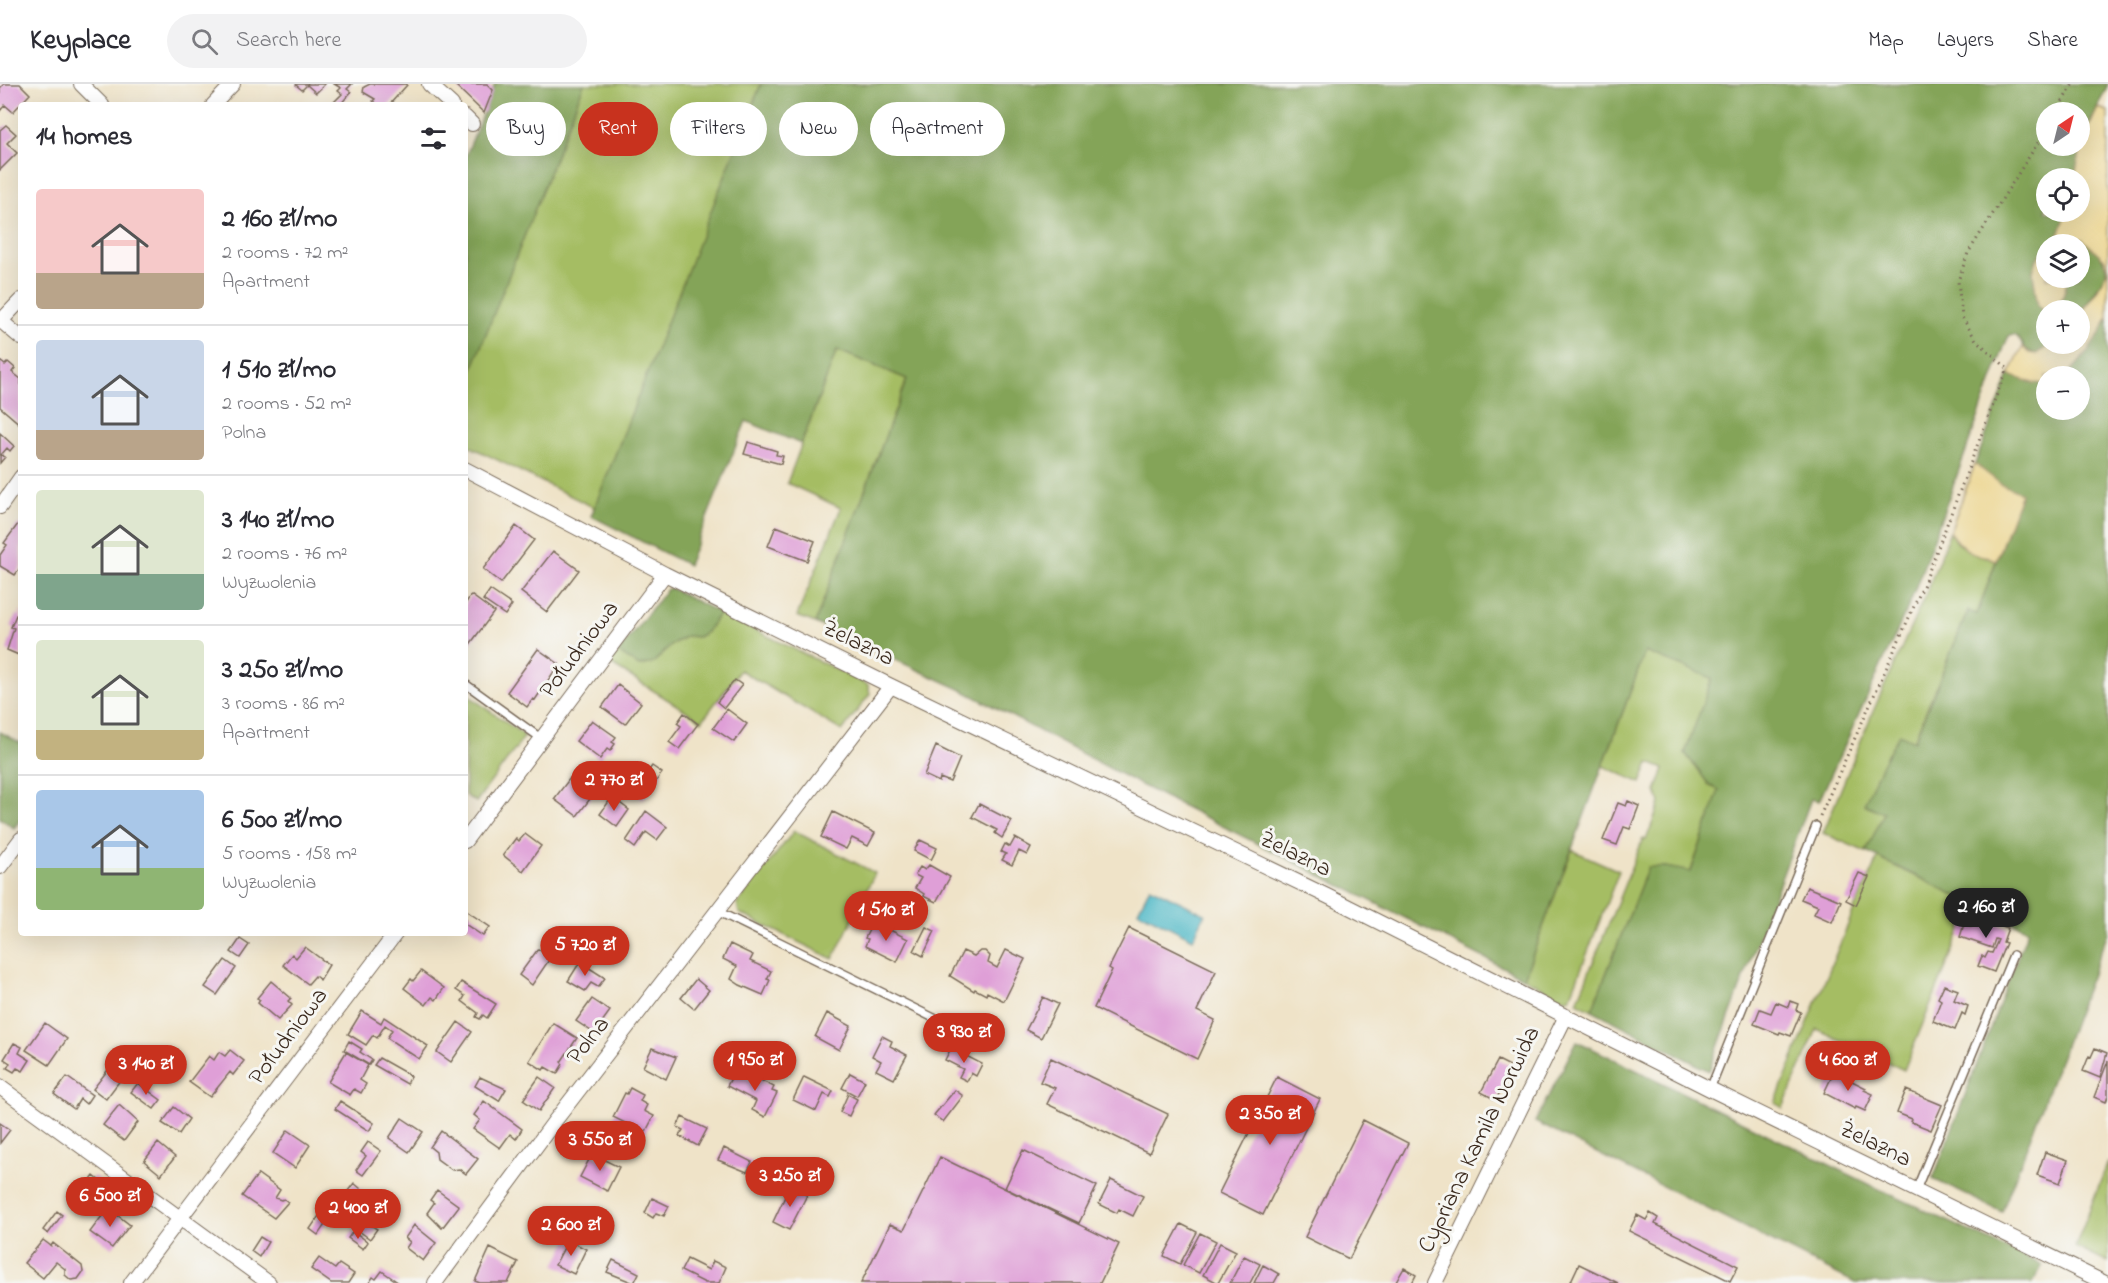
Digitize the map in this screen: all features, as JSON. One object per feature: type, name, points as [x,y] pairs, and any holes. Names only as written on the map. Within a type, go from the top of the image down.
[{"type":"street","points":[[81,84],[99,102]]},
{"type":"street","points":[[216,102],[233,84]]},
{"type":"street","points":[[429,84],[449,102]]},
{"type":"street","points":[[18,303],[0,321],[18,336]]},
{"type":"street","name":"Żelazna","points":[[468,471],[665,574],[891,686],[1327,896],[1710,1089],[2105,1283]]},
{"type":"street","points":[[0,507],[18,485]]},
{"type":"street","name":"Południowa","points":[[468,836],[665,574]]},
{"type":"street","name":"Polna","points":[[435,1283],[554,1122],[891,686]]},
{"type":"street","points":[[0,867],[18,843]]},
{"type":"street","name":"Południowa","points":[[131,1283],[394,936]]},
{"type":"street","name":"Cypriana Kamila Norwida","points":[[1435,1283],[1566,1016]]},
{"type":"street","points":[[0,1087],[269,1283]]},
{"type":"lane","points":[[468,686],[542,739]]},
{"type":"lane","points":[[1710,1089],[1816,826]]},
{"type":"lane","points":[[717,911],[948,1025]]},
{"type":"lane","points":[[1916,1190],[2013,955]]},
{"type":"path","points":[[2062,102],[2073,84]]},
{"type":"path","points":[[1816,826],[1924,584],[2007,368],[1976,340],[1962,317],[1958,281],[1968,253],[2036,146]]},
{"type":"green space","points":[[495,84],[584,84],[566,130],[566,102],[488,102]]},
{"type":"green space","points":[[584,84],[761,84],[754,102],[670,102],[670,156],[733,156],[595,508],[468,445],[468,379],[556,156],[566,156],[566,130]]},
{"type":"green space","points":[[761,84],[2108,84],[2090,124],[2090,102],[2036,102],[2036,156],[2080,156],[2077,168],[2036,168],[2036,222],[2064,222],[2059,234],[2036,234],[2036,262],[2033,272],[2037,300],[2036,354],[2025,348],[2015,335],[2009,336],[1910,603],[1819,801],[1811,799],[1709,1071],[1592,1010],[1648,867],[1666,867],[1691,872],[1719,790],[1710,786],[1685,753],[1712,678],[1645,652],[1524,978],[1141,785],[964,691],[815,623],[907,379],[837,350],[801,444],[746,421],[688,565],[591,516],[733,156],[767,156],[767,102],[754,102]]},
{"type":"green space","points":[[486,106],[486,156],[556,156],[468,379],[468,151]]},
{"type":"green space","points":[[2090,246],[2105,264],[2106,275],[2090,300],[2060,300],[2065,288],[2090,288]]},
{"type":"green space","points":[[2108,318],[2108,932],[2002,1212],[1933,1179],[2028,930],[1866,852],[1884,813],[1864,804],[1899,734],[1914,741],[1968,611],[1977,614],[2021,493],[2001,485],[1975,464],[2009,375],[2036,383],[2036,420],[2090,420],[2090,366],[2076,366],[2086,354],[2090,354],[2090,349]]},
{"type":"green space","points":[[837,350],[907,379],[815,623],[797,616],[841,508],[787,483]]},
{"type":"green space","points":[[1950,531],[1958,544],[1979,556],[1996,560],[1977,615],[1968,611],[1913,742],[1888,752],[1865,804],[1884,813],[1866,852],[1823,833],[1871,716],[1927,591]]},
{"type":"green space","points":[[670,588],[720,613],[706,632],[698,637],[686,636],[672,644],[653,663],[639,666],[618,652],[666,590]]},
{"type":"green space","points":[[720,613],[868,685],[870,694],[842,731],[740,670],[702,721],[609,663],[618,652],[639,666],[653,663],[672,644],[687,636],[698,637],[706,632]]},
{"type":"green space","points":[[1645,652],[1713,678],[1685,753],[1710,786],[1720,789],[1690,873],[1666,867],[1648,867],[1592,1010],[1577,1002],[1643,839],[1646,840],[1660,803],[1656,791],[1664,769],[1649,763],[1641,783],[1603,766]]},
{"type":"green space","points":[[468,695],[525,736],[476,802],[468,797]]},
{"type":"green space","points":[[0,732],[18,741],[18,823],[14,828],[0,818]]},
{"type":"green space","points":[[794,831],[875,873],[833,959],[739,913],[737,904]]},
{"type":"green space","points":[[1572,850],[1619,871],[1570,998],[1560,997],[1524,978]]},
{"type":"green space","points":[[1878,858],[1972,903],[1904,1070],[1817,1029],[1783,1108],[1775,1103],[1856,905]]},
{"type":"green space","points":[[1577,1041],[1879,1189],[2042,1265],[2033,1283],[1855,1283],[1535,1122]]},
{"type":"green space","points":[[2108,1162],[2108,1263],[2075,1247]]},
{"type":"sand","points":[[2098,108],[2108,111],[2108,269],[2104,259],[2090,246],[2090,234],[2059,234],[2064,222],[2090,222],[2090,168],[2076,168],[2079,156],[2090,156],[2090,125]]},
{"type":"sand","points":[[2036,262],[2036,288],[2065,288],[2060,300],[2037,300],[2033,272]]},
{"type":"sand","points":[[2108,269],[2108,318],[2090,349],[2090,301]]},
{"type":"sand","points":[[2023,347],[2030,353],[2086,354],[2076,366],[2036,366],[2036,383],[2009,375]]},
{"type":"sand","points":[[1975,464],[2001,484],[2021,493],[1996,560],[1964,548],[1950,531]]},
{"type":"water","points":[[1150,887],[1205,914],[1193,939],[1138,911]]},
{"type":"building","points":[[4,84],[20,84],[30,94],[22,102],[18,102],[18,107],[13,112],[5,105],[0,111],[0,88]]},
{"type":"building","points":[[297,84],[325,84],[316,93],[307,85],[302,90]]},
{"type":"building","points":[[334,84],[352,84],[347,89],[351,92],[343,102],[334,102],[342,94],[338,91],[341,88]]},
{"type":"building","points":[[370,84],[407,85],[392,102],[374,102],[375,99],[363,92],[364,87]]},
{"type":"building","points":[[454,84],[487,84],[493,90],[488,102],[486,102],[484,113]]},
{"type":"building","points":[[6,125],[16,134],[7,143],[17,153],[0,170],[0,130]]},
{"type":"building","points":[[0,361],[5,365],[8,362],[15,368],[12,372],[18,377],[18,422],[0,407]]},
{"type":"building","points":[[0,433],[14,446],[10,451],[7,448],[1,455],[5,457],[0,463]]},
{"type":"building","points":[[748,442],[777,451],[776,455],[783,456],[781,464],[744,454]]},
{"type":"building","points":[[18,524],[18,571],[15,575],[0,566],[0,555],[7,545],[4,543]]},
{"type":"building","points":[[516,526],[534,540],[501,583],[483,569]]},
{"type":"building","points":[[776,526],[815,541],[807,561],[768,546]]},
{"type":"building","points":[[553,551],[579,570],[547,612],[521,592]]},
{"type":"building","points":[[490,590],[512,605],[505,615],[483,600]]},
{"type":"building","points":[[471,595],[494,612],[468,647],[468,600]]},
{"type":"building","points":[[16,615],[18,616],[18,655],[7,650],[14,628],[11,627]]},
{"type":"building","points":[[538,649],[559,664],[535,700],[533,699],[527,707],[507,692]]},
{"type":"building","points":[[735,680],[742,685],[724,708],[717,702]]},
{"type":"building","points":[[618,685],[641,703],[625,724],[602,707]]},
{"type":"building","points":[[727,709],[747,724],[734,742],[713,728]]},
{"type":"building","points":[[684,713],[698,724],[679,749],[669,742],[681,726],[677,723]]},
{"type":"building","points":[[592,720],[616,737],[612,742],[615,744],[610,751],[607,749],[600,759],[576,741]]},
{"type":"building","points":[[936,746],[960,758],[950,782],[940,778],[939,782],[924,775]]},
{"type":"building","points":[[652,766],[662,773],[643,799],[628,789],[636,779],[640,782]]},
{"type":"building","points":[[570,778],[593,795],[577,816],[554,799]]},
{"type":"building","points":[[612,797],[629,810],[617,827],[600,814]]},
{"type":"building","points":[[1628,801],[1639,806],[1630,829],[1624,827],[1617,845],[1603,840],[1618,803],[1626,806]]},
{"type":"building","points":[[979,804],[1012,821],[1002,838],[995,833],[997,830],[972,817]]},
{"type":"building","points":[[646,811],[667,827],[657,840],[646,832],[635,848],[626,841]]},
{"type":"building","points":[[833,812],[875,833],[868,846],[852,838],[846,849],[821,837]]},
{"type":"building","points":[[525,834],[541,846],[523,871],[503,855],[516,838],[519,841]]},
{"type":"building","points":[[1015,838],[1031,847],[1027,855],[1019,851],[1012,865],[1002,860],[1006,854],[1001,852],[1005,844],[1010,847]]},
{"type":"building","points":[[920,840],[937,848],[931,860],[914,851]]},
{"type":"building","points":[[929,865],[950,877],[936,902],[923,896],[924,894],[915,888],[921,878],[915,875],[920,867],[925,870]]},
{"type":"building","points":[[1859,873],[1869,877],[1856,905],[1846,900]]},
{"type":"building","points":[[1807,887],[1841,901],[1832,922],[1814,914],[1818,906],[1801,899]]},
{"type":"building","points":[[1976,910],[1984,912],[1982,919],[2008,928],[2003,942],[2006,943],[1994,972],[1978,966],[1982,956],[1985,958],[1988,952],[1992,953],[1998,940],[1995,939],[1992,948],[1960,937],[1964,924],[1971,926]]},
{"type":"building","points":[[468,912],[490,927],[483,936],[468,926]]},
{"type":"building","points":[[876,923],[908,939],[897,962],[865,946],[868,939],[865,938],[870,928],[873,929]]},
{"type":"building","points":[[926,927],[935,931],[923,956],[914,951]]},
{"type":"building","points":[[1129,928],[1216,971],[1197,1011],[1215,1020],[1197,1059],[1094,1008],[1112,970],[1109,968]]},
{"type":"building","points":[[240,939],[249,945],[240,958],[231,952]]},
{"type":"building","points":[[730,944],[753,955],[750,961],[771,971],[767,979],[770,980],[763,995],[731,979],[737,966],[723,959]]},
{"type":"building","points":[[305,947],[329,965],[320,980],[315,976],[308,984],[283,965],[292,954],[296,958]]},
{"type":"building","points":[[538,949],[551,957],[532,985],[519,975]]},
{"type":"building","points":[[1006,950],[1025,959],[1004,1001],[987,992],[986,995],[975,989],[974,991],[950,976],[963,951],[974,956],[980,951],[985,951],[990,956],[988,963],[997,968]]},
{"type":"building","points":[[225,960],[236,968],[217,995],[205,987]]},
{"type":"building","points":[[580,962],[605,978],[598,987],[591,983],[585,991],[568,981]]},
{"type":"building","points":[[421,971],[444,988],[436,1000],[432,997],[426,1005],[404,988]]},
{"type":"building","points":[[696,979],[709,990],[694,1009],[681,998]]},
{"type":"building","points":[[271,981],[291,998],[288,1001],[292,1005],[278,1020],[258,1003],[260,1000],[257,998]]},
{"type":"building","points":[[461,982],[496,1004],[487,1018],[483,1015],[480,1019],[476,1017],[478,1013],[462,1001],[465,996],[456,990]]},
{"type":"building","points":[[1944,985],[1958,990],[1954,1000],[1968,1006],[1965,1015],[1962,1013],[1955,1030],[1933,1021],[1941,1000],[1938,998]]},
{"type":"building","points":[[1043,997],[1058,1004],[1041,1038],[1026,1030]]},
{"type":"building","points":[[592,999],[610,1011],[594,1033],[576,1021]]},
{"type":"building","points":[[1790,1001],[1798,1004],[1796,1010],[1801,1012],[1791,1036],[1754,1024],[1760,1009],[1771,1013],[1776,1002],[1788,1007]]},
{"type":"building","points":[[362,1011],[381,1023],[384,1017],[428,1046],[419,1059],[387,1038],[392,1030],[385,1025],[377,1038],[373,1035],[366,1045],[348,1034]]},
{"type":"building","points":[[827,1013],[851,1026],[839,1050],[815,1037]]},
{"type":"building","points":[[458,1022],[472,1032],[451,1062],[437,1052]]},
{"type":"building","points":[[45,1023],[67,1039],[49,1065],[26,1050]]},
{"type":"building","points":[[553,1023],[577,1038],[561,1062],[563,1064],[557,1074],[545,1067],[543,1070],[529,1061]]},
{"type":"building","points":[[882,1036],[892,1041],[890,1046],[907,1055],[894,1079],[876,1070],[881,1061],[872,1056]]},
{"type":"building","points":[[349,1041],[362,1049],[360,1052],[372,1060],[369,1065],[344,1050]]},
{"type":"building","points":[[14,1043],[22,1047],[19,1053],[30,1060],[23,1071],[17,1068],[14,1072],[7,1068],[10,1063],[4,1059]]},
{"type":"building","points":[[652,1048],[676,1057],[666,1079],[643,1067]]},
{"type":"building","points":[[951,1048],[982,1064],[976,1076],[971,1073],[967,1081],[959,1077],[963,1069],[945,1060]]},
{"type":"building","points":[[2095,1048],[2107,1053],[2100,1078],[2083,1071]]},
{"type":"building","points":[[230,1050],[244,1061],[233,1075],[230,1072],[210,1097],[189,1082],[209,1056],[214,1060],[219,1052],[225,1056]]},
{"type":"building","points":[[346,1052],[368,1065],[360,1080],[366,1084],[361,1093],[354,1089],[350,1095],[328,1082]]},
{"type":"building","points":[[767,1053],[789,1065],[786,1072],[763,1062]]},
{"type":"building","points":[[379,1058],[411,1076],[407,1084],[374,1065]]},
{"type":"building","points":[[1051,1058],[1168,1114],[1149,1153],[1047,1104],[1055,1088],[1040,1082]]},
{"type":"building","points":[[1498,1060],[1512,1067],[1496,1100],[1481,1092]]},
{"type":"building","points":[[2108,1061],[2108,1096],[2106,1102],[2094,1097]]},
{"type":"building","points":[[114,1062],[127,1071],[106,1099],[93,1089]]},
{"type":"building","points":[[734,1072],[755,1082],[760,1072],[765,1075],[762,1081],[774,1087],[772,1091],[777,1093],[765,1117],[752,1110],[756,1101],[727,1086]]},
{"type":"building","points":[[1834,1072],[1873,1094],[1865,1111],[1856,1107],[1855,1109],[1824,1093]]},
{"type":"building","points":[[850,1073],[865,1081],[857,1096],[842,1088]]},
{"type":"building","points":[[67,1077],[92,1095],[86,1104],[80,1099],[74,1109],[54,1094]]},
{"type":"building","points":[[480,1077],[506,1089],[499,1101],[475,1086]]},
{"type":"building","points":[[539,1077],[555,1088],[539,1111],[523,1100]]},
{"type":"building","points":[[804,1077],[833,1091],[830,1097],[824,1094],[816,1111],[793,1100]]},
{"type":"building","points":[[1277,1077],[1320,1099],[1263,1215],[1219,1193]]},
{"type":"building","points":[[138,1083],[161,1100],[154,1109],[131,1092]]},
{"type":"building","points":[[630,1088],[643,1095],[640,1101],[647,1105],[644,1111],[654,1116],[645,1133],[613,1117]]},
{"type":"building","points":[[955,1090],[963,1096],[943,1122],[934,1115]]},
{"type":"building","points":[[1906,1090],[1942,1105],[1931,1130],[1897,1113]]},
{"type":"building","points":[[848,1094],[857,1099],[849,1116],[840,1112]]},
{"type":"building","points":[[340,1101],[374,1123],[369,1131],[335,1109]]},
{"type":"building","points":[[484,1101],[522,1129],[516,1139],[510,1134],[500,1148],[473,1129],[480,1120],[474,1115]]},
{"type":"building","points":[[119,1105],[138,1122],[124,1141],[103,1125]]},
{"type":"building","points":[[174,1107],[189,1119],[179,1134],[162,1123]]},
{"type":"building","points":[[682,1117],[707,1129],[698,1146],[679,1136],[683,1130],[677,1127]]},
{"type":"building","points":[[402,1118],[423,1132],[409,1152],[389,1138]]},
{"type":"building","points":[[1363,1120],[1408,1143],[1349,1259],[1305,1237]]},
{"type":"building","points":[[0,1123],[10,1130],[0,1143]]},
{"type":"building","points":[[288,1130],[310,1145],[295,1168],[273,1153]]},
{"type":"building","points":[[441,1131],[478,1159],[466,1174],[459,1169],[452,1170],[437,1159],[436,1152],[430,1147]]},
{"type":"building","points":[[368,1142],[381,1151],[363,1175],[356,1170],[366,1156],[361,1152]]},
{"type":"building","points":[[158,1143],[175,1157],[161,1175],[144,1161]]},
{"type":"building","points":[[724,1148],[752,1162],[747,1172],[718,1160]]},
{"type":"building","points":[[1023,1150],[1097,1186],[1079,1223],[1005,1188]]},
{"type":"building","points":[[2045,1152],[2068,1160],[2060,1183],[2037,1175]]},
{"type":"building","points":[[592,1154],[619,1167],[607,1191],[580,1177]]},
{"type":"building","points":[[940,1157],[1119,1244],[1100,1283],[861,1283],[890,1224],[904,1230]]},
{"type":"building","points":[[258,1174],[280,1190],[275,1198],[288,1202],[274,1218],[242,1196]]},
{"type":"building","points":[[94,1176],[107,1187],[100,1196],[95,1193],[86,1205],[77,1198]]},
{"type":"building","points":[[1111,1180],[1143,1196],[1133,1216],[1119,1209],[1117,1213],[1099,1204]]},
{"type":"building","points":[[354,1183],[367,1194],[348,1220],[334,1209]]},
{"type":"building","points":[[790,1186],[807,1195],[789,1230],[773,1222]]},
{"type":"building","points":[[437,1190],[459,1206],[442,1228],[427,1213],[434,1203],[430,1200]]},
{"type":"building","points":[[652,1198],[669,1206],[664,1216],[656,1213],[653,1218],[645,1213]]},
{"type":"building","points":[[362,1204],[371,1211],[364,1221],[377,1229],[370,1239],[348,1223]]},
{"type":"building","points":[[325,1207],[333,1213],[318,1235],[310,1229]]},
{"type":"building","points":[[108,1208],[130,1225],[112,1248],[90,1232]]},
{"type":"building","points":[[57,1211],[62,1215],[48,1234],[43,1230]]},
{"type":"building","points":[[1650,1213],[1658,1218],[1655,1224],[1738,1266],[1730,1281],[1629,1231],[1637,1215],[1646,1220]]},
{"type":"building","points":[[1181,1224],[1197,1232],[1180,1264],[1164,1256]]},
{"type":"building","points":[[414,1225],[436,1243],[423,1261],[406,1248],[410,1242],[405,1238]]},
{"type":"building","points":[[353,1231],[368,1242],[363,1249],[348,1238]]},
{"type":"building","points":[[1200,1233],[1216,1241],[1199,1273],[1183,1265]]},
{"type":"building","points":[[260,1237],[268,1242],[259,1257],[251,1251]]},
{"type":"building","points":[[43,1240],[51,1246],[53,1243],[82,1266],[83,1272],[78,1279],[71,1280],[65,1275],[65,1269],[56,1262],[43,1278],[24,1263]]},
{"type":"building","points":[[568,1240],[586,1249],[574,1274],[555,1265]]},
{"type":"building","points":[[1220,1243],[1236,1251],[1218,1283],[1203,1275]]},
{"type":"building","points":[[490,1248],[518,1262],[508,1283],[475,1281]]},
{"type":"building","points":[[1244,1256],[1260,1264],[1250,1283],[1230,1283]]},
{"type":"building","points":[[319,1258],[335,1269],[339,1264],[354,1274],[348,1283],[331,1283],[311,1269]]},
{"type":"building","points":[[687,1259],[709,1270],[713,1261],[726,1267],[719,1283],[705,1283],[681,1271]]},
{"type":"building","points":[[613,1260],[639,1273],[634,1283],[607,1272]]},
{"type":"building","points":[[1579,1264],[1618,1283],[1570,1283]]},
{"type":"building","points":[[1263,1265],[1279,1274],[1274,1283],[1254,1283]]},
{"type":"building","points":[[1404,1268],[1416,1275],[1412,1283],[1396,1282]]},
{"type":"building","points":[[382,1271],[399,1283],[369,1283],[373,1277],[376,1279]]}]
